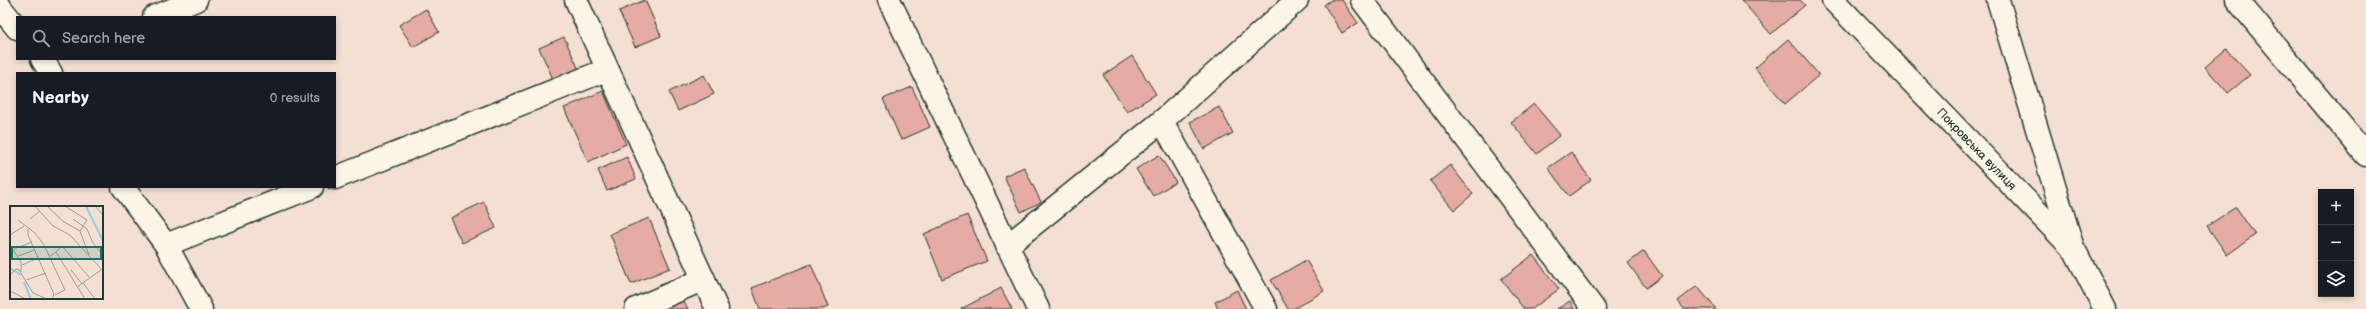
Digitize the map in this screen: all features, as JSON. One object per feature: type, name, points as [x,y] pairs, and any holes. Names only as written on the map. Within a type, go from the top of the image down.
[{"type":"street","points":[[156,16],[196,0]]},
{"type":"street","points":[[576,0],[606,70],[717,309]]},
{"type":"street","points":[[889,0],[1038,309]]},
{"type":"street","points":[[1007,246],[1162,121],[1297,0]]},
{"type":"street","points":[[1362,0],[1594,309]]},
{"type":"street","name":"Покровська вулиця","points":[[1833,0],[2075,251],[2105,309]]},
{"type":"street","points":[[1998,0],[2075,251]]},
{"type":"street","points":[[2237,0],[2366,155]]},
{"type":"street","points":[[0,7],[16,27]]},
{"type":"street","points":[[336,178],[606,70]]},
{"type":"street","points":[[1162,121],[1266,309]]},
{"type":"street","points":[[124,188],[166,245],[201,309]]},
{"type":"street","points":[[166,245],[309,188]]},
{"type":"street","points":[[636,309],[704,279]]},
{"type":"building","points":[[645,0],[661,36],[635,47],[619,11]]},
{"type":"building","points":[[1331,0],[1342,0],[1358,23],[1342,33],[1324,5]]},
{"type":"building","points":[[1741,0],[1800,0],[1805,5],[1771,34]]},
{"type":"building","points":[[426,9],[439,32],[413,47],[399,25]]},
{"type":"building","points":[[564,37],[579,70],[554,81],[539,48]]},
{"type":"building","points":[[1788,39],[1819,75],[1785,104],[1755,68]]},
{"type":"building","points":[[2226,49],[2250,75],[2228,93],[2205,67]]},
{"type":"building","points":[[1132,56],[1156,94],[1127,112],[1103,75]]},
{"type":"building","points":[[704,75],[714,94],[678,111],[669,92]]},
{"type":"building","points":[[912,87],[930,127],[901,140],[883,99]]},
{"type":"building","points":[[603,91],[626,144],[588,162],[564,108]]},
{"type":"building","points":[[1534,104],[1560,135],[1537,154],[1511,122]]},
{"type":"building","points":[[1219,107],[1233,133],[1204,149],[1190,122]]},
{"type":"building","points":[[1571,152],[1591,180],[1569,196],[1548,168]]},
{"type":"building","points":[[1159,155],[1176,182],[1153,196],[1136,169]]},
{"type":"building","points":[[627,157],[636,179],[607,191],[598,170]]},
{"type":"building","points":[[1450,165],[1473,194],[1454,210],[1430,181]]},
{"type":"building","points":[[1024,167],[1041,202],[1021,212],[1004,176]]},
{"type":"building","points":[[484,202],[496,228],[462,243],[450,218]]},
{"type":"building","points":[[2236,207],[2255,235],[2227,255],[2207,226]]},
{"type":"building","points":[[967,215],[987,261],[942,279],[924,234]]},
{"type":"building","points":[[649,218],[670,268],[631,284],[610,234]]},
{"type":"building","points":[[1644,251],[1662,276],[1646,288],[1628,263]]},
{"type":"building","points":[[1533,255],[1559,289],[1532,309],[1524,309],[1501,279]]},
{"type":"building","points":[[1306,260],[1324,291],[1293,309],[1288,309],[1271,280]]},
{"type":"building","points":[[811,264],[828,307],[823,309],[760,309],[752,288]]},
{"type":"building","points":[[1697,286],[1716,309],[1684,309],[1678,301]]},
{"type":"building","points":[[1001,288],[1012,309],[961,309]]},
{"type":"building","points":[[1237,290],[1246,309],[1218,309],[1215,302]]},
{"type":"building","points":[[682,297],[688,309],[661,309]]},
{"type":"building","points":[[1570,301],[1574,309],[1557,309]]}]
